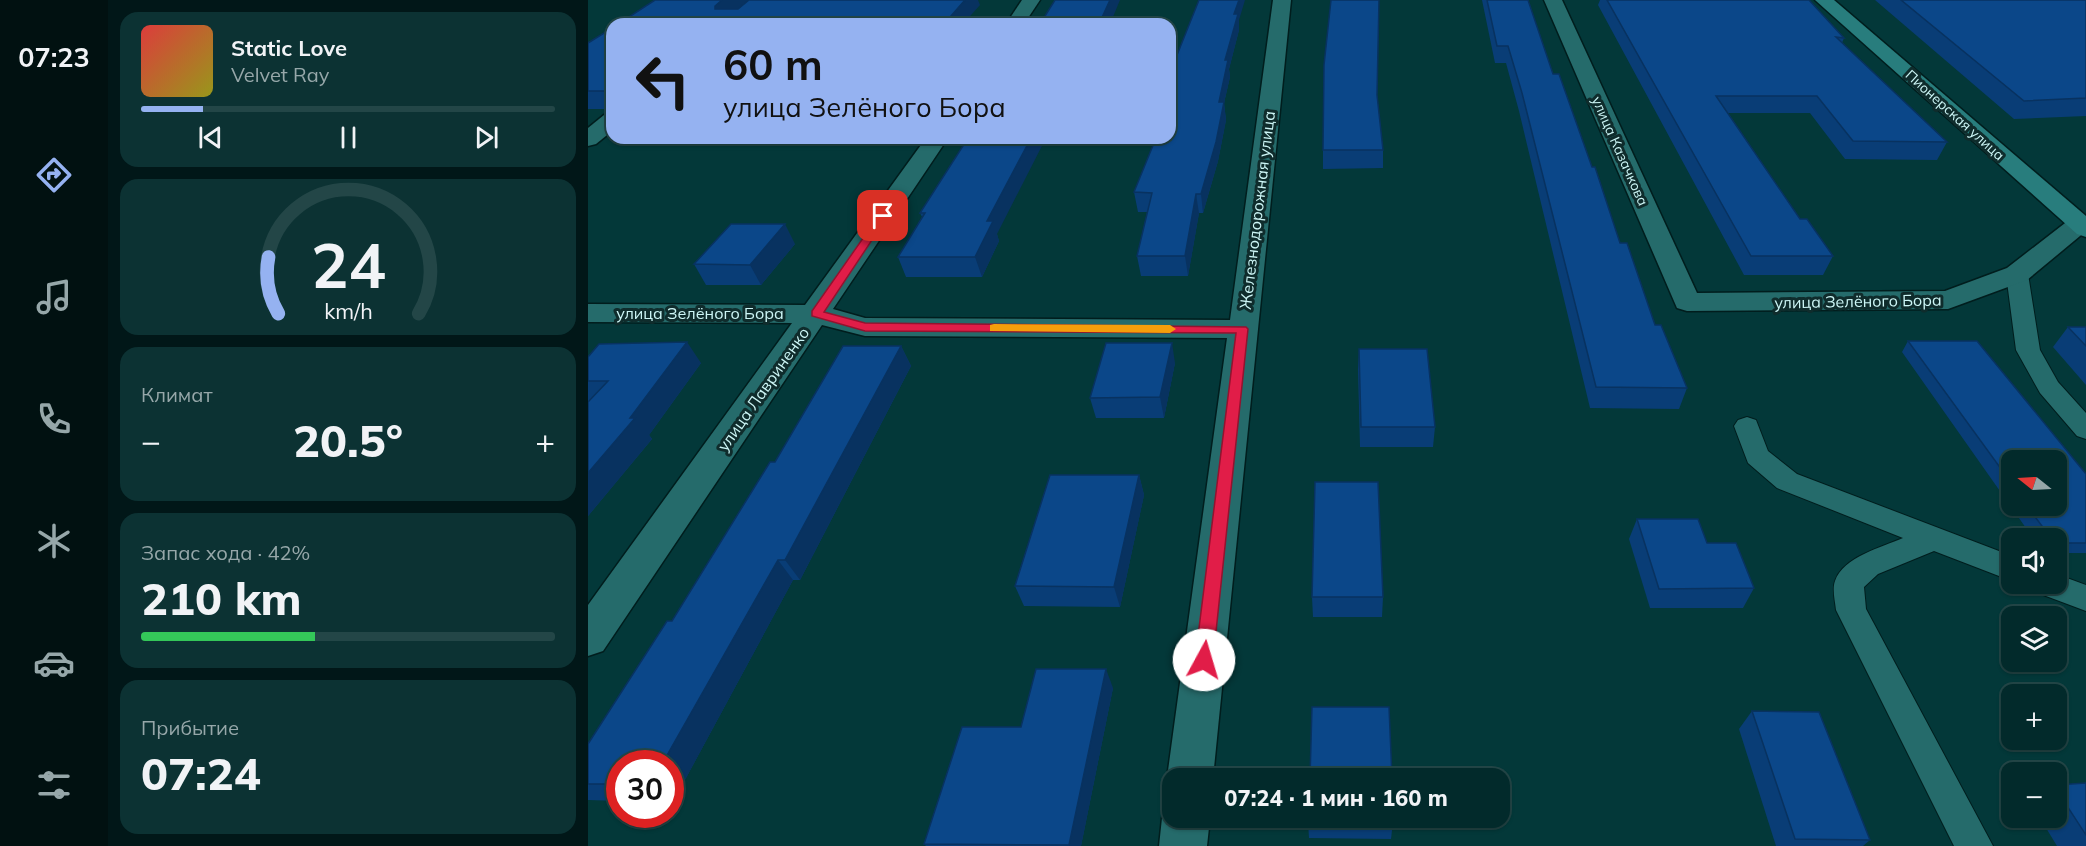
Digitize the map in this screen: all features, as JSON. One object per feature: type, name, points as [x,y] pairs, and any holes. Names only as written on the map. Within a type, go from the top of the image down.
[{"type":"street","points":[[1019,18],[1031,0]]},
{"type":"street","name":"Железнодорожная улица","points":[[1192,768],[1282,0]]},
{"type":"street","name":"улица Казачкова","points":[[1553,0],[1687,302]]},
{"type":"street","name":"Пионерская улица","points":[[1824,0],[2082,227]]},
{"type":"street","points":[[588,139],[606,125]]},
{"type":"street","name":"улица Лавриненко","points":[[588,638],[933,144]]},
{"type":"street","name":"улица Зелёного Бора","points":[[1687,302],[1948,300],[2017,274],[2082,227]]},
{"type":"street","name":"улица Зелёного Бора","points":[[588,313],[816,314],[865,327],[1242,329]]},
{"type":"street","points":[[1183,846],[1185,828]]},
{"type":"lane","points":[[2017,274],[2028,350],[2049,387],[2086,430]]},
{"type":"lane","points":[[1747,426],[1757,456],[1787,481],[2001,565]]},
{"type":"lane","points":[[1932,539],[1868,565],[1849,583],[1851,610],[1974,846]]},
{"type":"lane","points":[[2067,591],[2086,598]]},
{"type":"building","points":[[655,0],[722,0],[715,6],[715,9],[738,9],[749,0],[965,0],[949,18],[627,18]]},
{"type":"building","points":[[1055,0],[1110,0],[1102,18],[1044,18]]},
{"type":"building","points":[[1199,0],[1239,0],[1234,14],[1238,14],[1225,60],[1228,60],[1219,102],[1224,102],[1216,142],[1201,194],[1196,194],[1185,256],[1137,256],[1152,193],[1134,192],[1154,144],[1176,144],[1176,58]]},
{"type":"building","points":[[1331,0],[1379,0],[1377,95],[1383,150],[1323,150],[1324,65]]},
{"type":"building","points":[[1487,0],[1528,0],[1553,74],[1559,74],[1592,167],[1595,167],[1620,243],[1627,243],[1655,325],[1661,325],[1687,388],[1596,387],[1522,93],[1508,46],[1497,46]]},
{"type":"building","points":[[1607,0],[1809,0],[1844,38],[1836,37],[1947,142],[1853,141],[1817,96],[1716,96],[1800,219],[1807,219],[1833,256],[1751,256]]},
{"type":"building","points":[[1901,0],[2086,0],[2086,98],[2024,101]]},
{"type":"building","points":[[606,32],[606,91],[588,91],[588,43]]},
{"type":"building","points":[[964,144],[1028,144],[987,221],[993,221],[975,257],[898,257],[925,213],[920,213]]},
{"type":"building","points":[[731,224],[785,224],[750,265],[694,264]]},
{"type":"building","points":[[2068,327],[2086,327],[2086,346]]},
{"type":"building","points":[[1908,341],[1977,341],[2066,450],[2001,450],[2001,469]]},
{"type":"building","points":[[687,342],[630,418],[635,418],[588,473],[588,402],[608,381],[588,381],[588,357],[599,344]]},
{"type":"building","points":[[1106,343],[1172,343],[1160,397],[1090,398]]},
{"type":"building","points":[[843,346],[901,346],[785,560],[778,560],[670,750],[606,750],[606,784],[588,784],[588,744],[667,621],[672,621],[770,462],[775,462]]},
{"type":"building","points":[[1359,349],[1427,349],[1435,427],[1361,427]]},
{"type":"building","points":[[2067,451],[2086,474],[2086,543],[2067,543],[2067,528],[2044,528],[2034,516],[2067,516]]},
{"type":"building","points":[[1050,475],[1139,475],[1114,587],[1015,586]]},
{"type":"building","points":[[1315,482],[1378,482],[1383,597],[1312,597]]},
{"type":"building","points":[[1637,519],[1698,519],[1707,543],[1736,543],[1754,588],[1659,589]]},
{"type":"building","points":[[1036,669],[1106,669],[1069,845],[924,844],[962,727],[1021,727]]},
{"type":"building","points":[[1312,707],[1389,707],[1392,768],[1310,768]]},
{"type":"building","points":[[1752,711],[1819,712],[1870,840],[1795,839]]},
{"type":"building","points":[[2086,783],[2086,835],[2067,806],[2067,784]]},
{"type":"slow traffic","points":[[994,328],[1170,329]]},
{"type":"route","points":[[883,216],[816,314],[865,327],[1242,329],[1204,660]]}]
